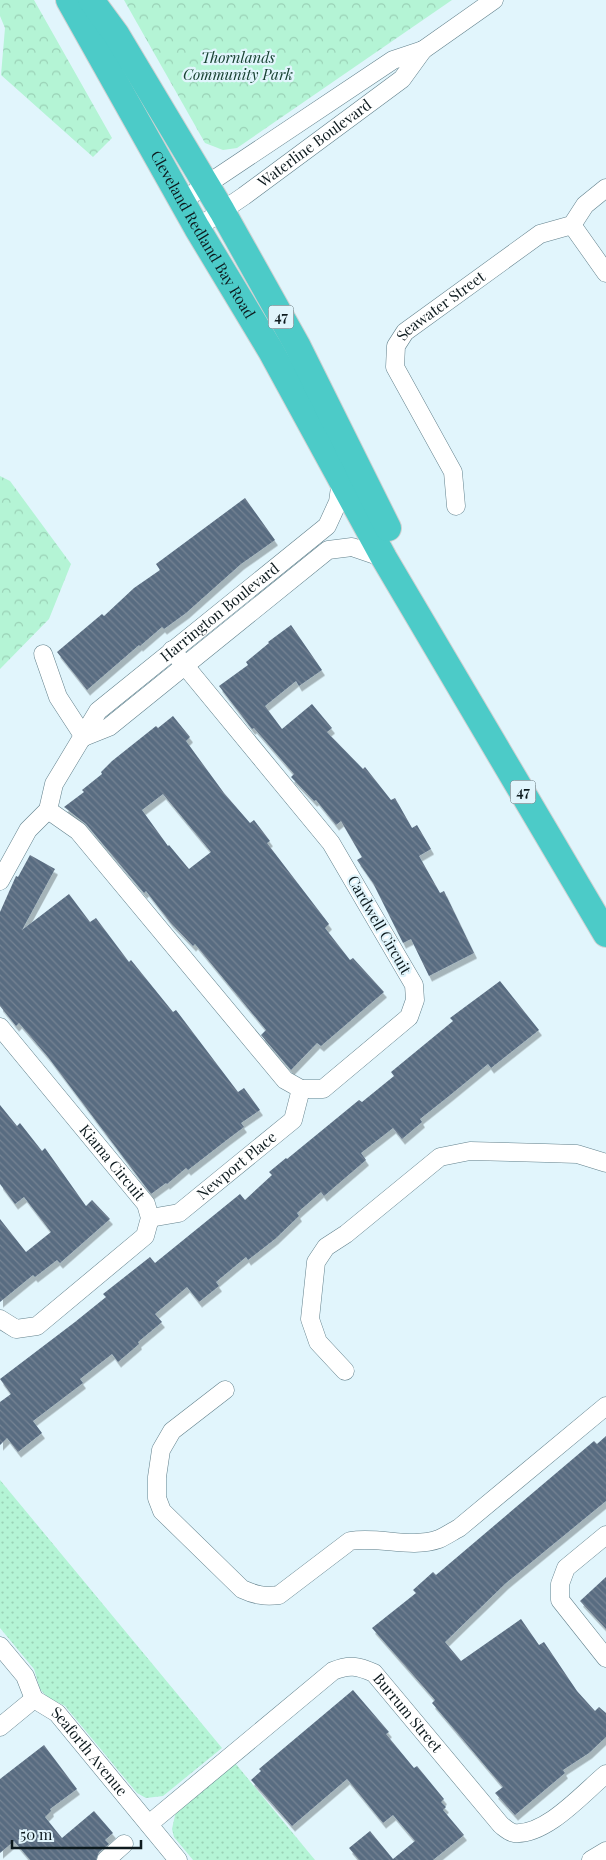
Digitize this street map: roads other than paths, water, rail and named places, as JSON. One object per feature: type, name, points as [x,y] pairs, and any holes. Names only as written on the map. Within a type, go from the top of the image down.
[{"type":"highway","name":"Cleveland Redland Bay Road","points":[[69,0],[197,228],[271,351],[384,558],[606,934]]},
{"type":"highway","name":"Cleveland Redland Bay Road","points":[[91,0],[116,34],[222,211],[297,345],[401,555],[440,651]]},
{"type":"street","name":"Waterline Boulevard","points":[[182,201],[393,60],[423,50],[494,0]]},
{"type":"street","name":"Waterline Boulevard","points":[[197,228],[402,79],[423,50]]},
{"type":"street","points":[[606,188],[585,204],[572,225],[606,273]]},
{"type":"street","name":"Seawater Street","points":[[456,506],[453,472],[395,367],[396,346],[405,332],[540,234],[572,225]]},
{"type":"street","name":"Harrington Boulevard","points":[[48,810],[54,784],[98,711],[327,526],[338,502],[341,480]]},
{"type":"street","name":"Harrington Boulevard","points":[[84,737],[109,727],[328,550],[352,547],[384,558]]},
{"type":"street","name":"Cardwell Circuit","points":[[172,650],[331,843],[414,985],[414,1000],[409,1017],[323,1089],[301,1089]]},
{"type":"street","points":[[43,654],[58,697],[84,737]]},
{"type":"street","points":[[0,881],[28,830],[48,810],[78,831],[285,1080],[301,1089]]},
{"type":"street","name":"Kiama Circuit","points":[[0,1027],[146,1204],[150,1218],[145,1236],[37,1326],[16,1329],[0,1319]]},
{"type":"street","name":"Newport Place","points":[[150,1218],[179,1213],[293,1120],[301,1089]]},
{"type":"street","points":[[345,1371],[318,1342],[310,1319],[316,1262],[326,1246],[346,1234],[440,1157],[470,1151],[545,1153],[577,1154],[606,1162]]},
{"type":"street","points":[[225,1390],[172,1431],[160,1450],[157,1498],[162,1511],[242,1589],[253,1594],[268,1596],[279,1594],[350,1541],[365,1539],[418,1542],[438,1539],[459,1528],[606,1406]]},
{"type":"street","points":[[606,1535],[566,1568],[560,1584],[560,1600],[606,1658]]},
{"type":"street","name":"Seaforth Avenue","points":[[0,1646],[25,1676],[34,1699],[56,1713],[178,1860]]},
{"type":"street","name":"Burrum Street","points":[[149,1824],[333,1671],[345,1666],[359,1666],[374,1673],[501,1825],[512,1833],[530,1832],[544,1827],[606,1774]]},
{"type":"street","points":[[0,1727],[34,1699]]},
{"type":"street","points":[[106,1860],[124,1844]]},
{"type":"street","points":[[591,1860],[606,1851]]},
{"type":"park label","name":"Thornlands Community Park","points":[[238,66]]}]
